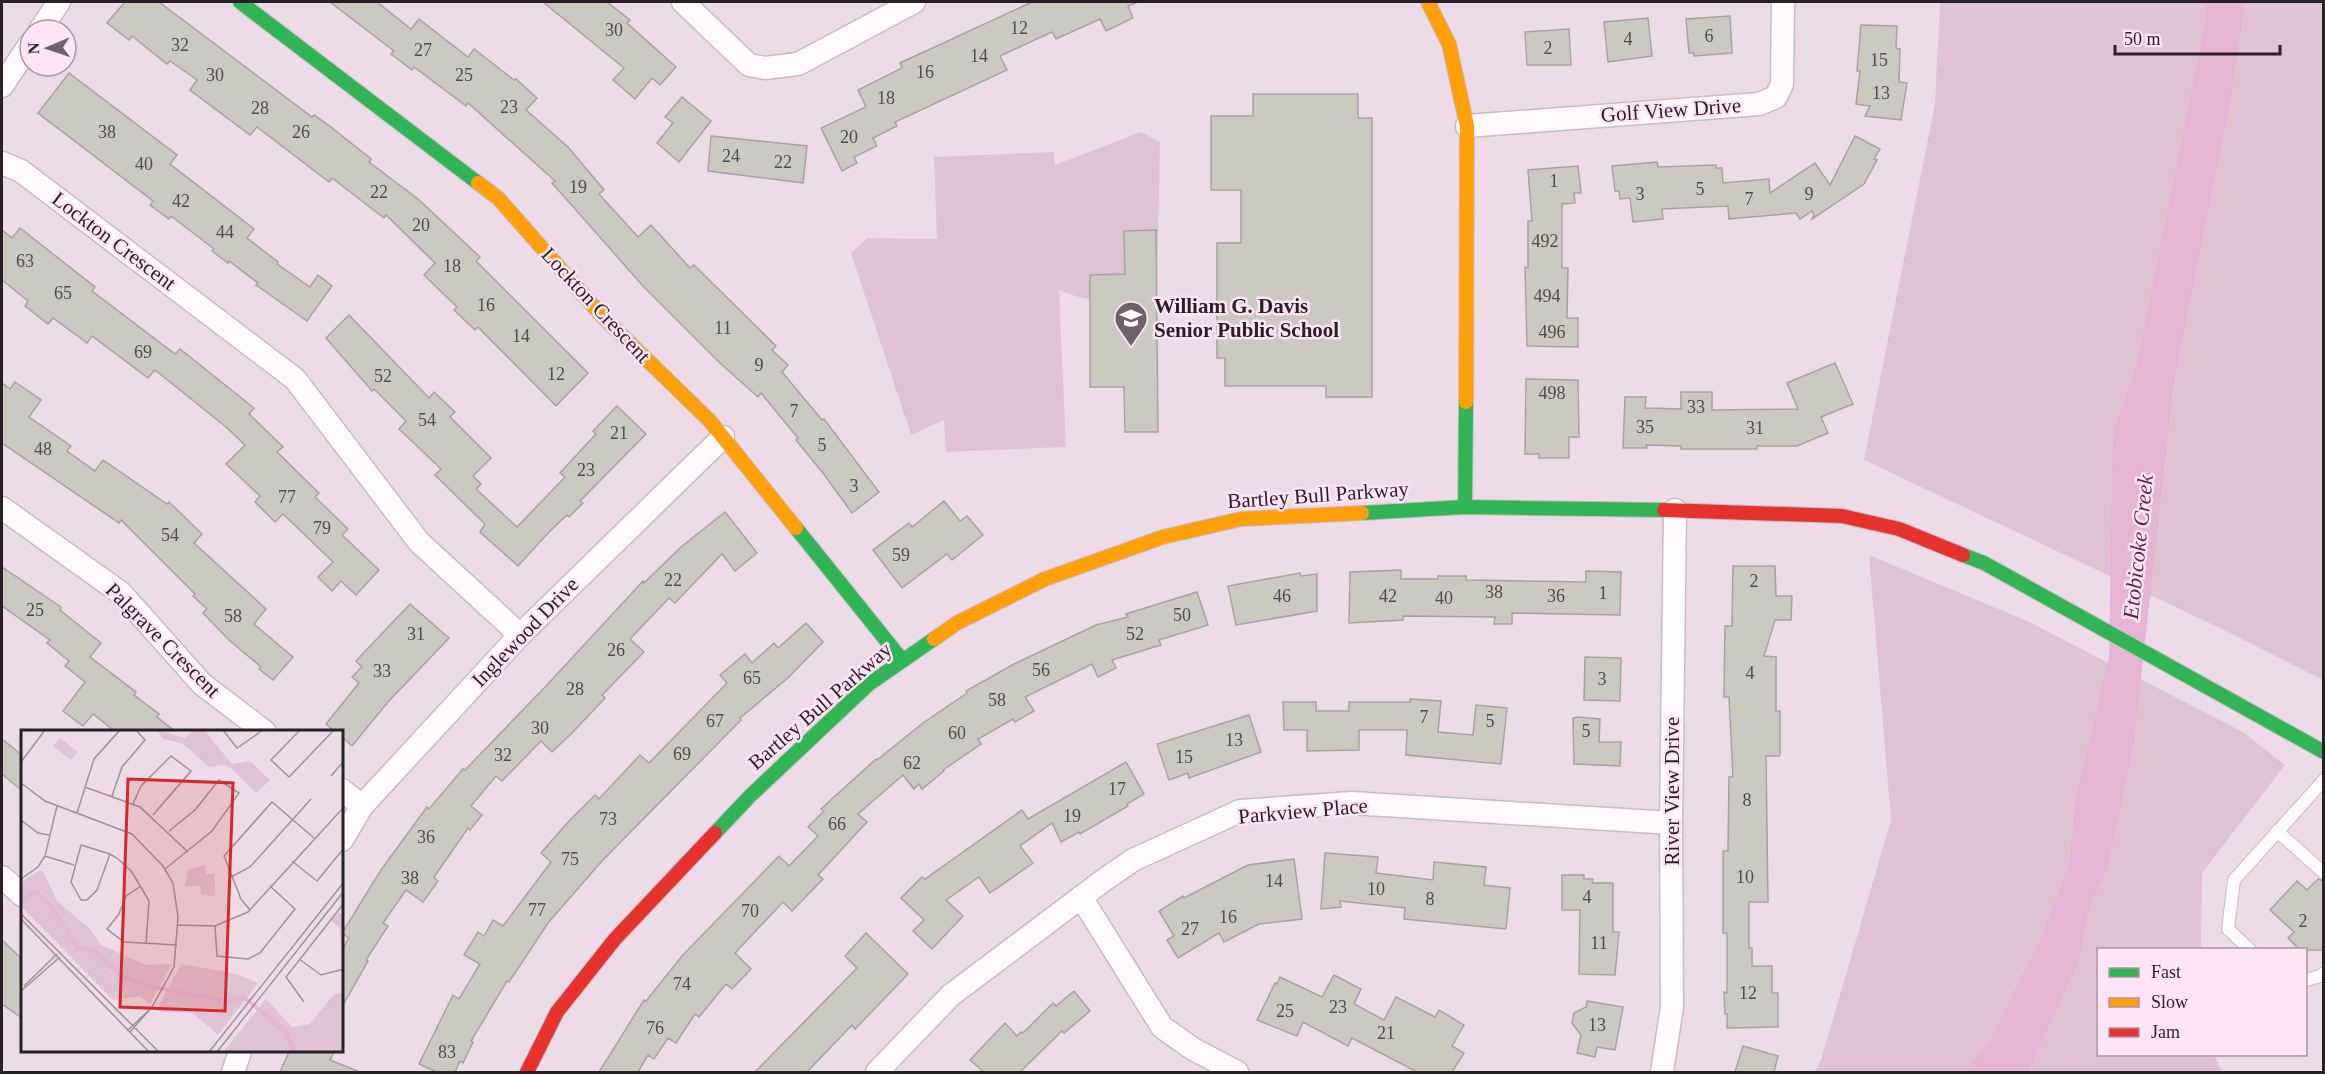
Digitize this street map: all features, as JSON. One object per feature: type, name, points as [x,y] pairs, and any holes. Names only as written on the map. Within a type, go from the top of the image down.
[{"type":"street","points":[[48,18],[59,2]]},
{"type":"street","name":"Lockton Crescent","points":[[240,2],[498,198],[603,317],[710,421],[902,660]]},
{"type":"street","points":[[683,2],[749,65],[765,68],[798,64],[914,2]]},
{"type":"street","points":[[1428,2],[1449,44],[1467,126],[1465,507]]},
{"type":"street","name":"Golf View Drive","points":[[1467,126],[1759,104],[1776,97],[1782,84],[1783,2]]},
{"type":"street","points":[[2,86],[18,62]]},
{"type":"street","name":"Lockton Crescent","points":[[2,163],[21,171],[295,379],[419,542],[520,635]]},
{"type":"street","name":"Inglewood Drive","points":[[344,837],[362,806],[520,635],[723,437]]},
{"type":"street","name":"Bartley Bull Parkway","points":[[527,1072],[557,1012],[615,939],[751,795],[870,684],[957,623],[1045,579],[1162,537],[1241,519],[1465,507],[1676,510],[1842,516],[1899,529],[1984,563],[2324,752]]},
{"type":"street","name":"Palgrave Crescent","points":[[2,508],[121,593],[202,684],[262,730]]},
{"type":"street","name":"River View Drive","points":[[1662,1072],[1672,1007],[1671,823],[1676,510]]},
{"type":"street","points":[[344,792],[362,806]]},
{"type":"street","name":"Parkview Place","points":[[877,1072],[951,995],[1081,897],[1133,860],[1240,811],[1352,803],[1671,823]]},
{"type":"street","points":[[2,877],[21,894]]},
{"type":"street","points":[[1081,897],[1162,1027],[1192,1049],[1237,1072]]},
{"type":"street","points":[[233,1072],[240,1053]]},
{"type":"lane","points":[[2248,948],[2228,929],[2234,880],[2324,780]]},
{"type":"lane","points":[[2277,831],[2324,873]]},
{"type":"lane","points":[[2307,981],[2324,973]]},
{"type":"shaded area","points":[[1940,2],[2323,2],[2323,680],[2222,629],[1864,460],[1935,104]]},
{"type":"shaded area","points":[[1141,132],[1160,142],[1157,288],[1120,299],[1108,300],[1085,298],[1059,290],[1066,447],[946,452],[944,420],[911,435],[851,253],[867,238],[937,239],[934,157],[1054,152],[1055,165]]},
{"type":"shaded area","points":[[1869,555],[2025,620],[2243,732],[2285,765],[2202,873],[2201,948],[2097,948],[2097,1056],[2214,1056],[2222,1072],[1814,1072],[1821,1060],[1891,820]]},
{"type":"water","name":"Etobicoke Creek","points":[[2205,2],[2245,2],[2230,103],[2174,380],[2134,741],[2108,867],[2090,906],[2078,963],[2028,1072],[1965,1072],[1989,1042],[2040,941],[2070,862],[2076,798],[2109,657],[2113,432],[2136,368],[2206,18]]},
{"type":"building","points":[[125,2],[159,2],[312,117],[314,115],[331,127],[371,159],[369,162],[418,199],[480,257],[476,261],[588,373],[556,406],[478,327],[475,330],[454,310],[457,307],[424,275],[435,263],[386,215],[384,218],[332,178],[329,182],[257,127],[250,135],[190,90],[197,80],[170,61],[167,64],[132,36],[129,40],[107,23]]},
{"type":"building","points":[[330,2],[377,2],[411,29],[419,19],[468,57],[474,49],[514,80],[516,79],[537,98],[526,110],[568,147],[604,190],[599,194],[638,237],[651,225],[690,268],[694,265],[776,346],[772,350],[788,365],[782,372],[822,420],[824,419],[879,492],[852,513],[796,440],[798,438],[761,393],[758,397],[720,363],[643,286],[552,183],[555,181],[468,103],[466,106],[414,67],[412,70],[391,54],[394,51]]},
{"type":"building","points":[[543,2],[607,2],[630,20],[627,23],[676,67],[660,85],[652,78],[635,99],[613,80],[624,68]]},
{"type":"building","points":[[1032,2],[1138,2],[1128,6],[1133,18],[1106,31],[1100,19],[1056,39],[1052,32],[1000,56],[1007,70],[895,122],[897,126],[873,138],[877,146],[854,157],[857,163],[842,171],[821,128],[866,107],[858,90],[902,68],[900,63]]},
{"type":"building","points":[[1730,16],[1732,53],[1694,56],[1694,53],[1689,53],[1686,19]]},
{"type":"building","points":[[1648,18],[1652,56],[1608,62],[1604,22]]},
{"type":"building","points":[[1861,25],[1897,26],[1896,48],[1900,49],[1899,82],[1907,83],[1901,120],[1865,116],[1870,106],[1856,104],[1860,71],[1857,71]]},
{"type":"building","points":[[1569,29],[1571,65],[1527,65],[1525,32]]},
{"type":"building","points":[[65,78],[76,78],[177,155],[170,164],[254,229],[247,238],[278,262],[277,264],[310,287],[318,275],[332,286],[307,321],[256,285],[258,283],[212,251],[214,249],[171,216],[169,219],[150,205],[153,201],[38,113]]},
{"type":"building","points":[[1253,94],[1358,94],[1358,118],[1372,118],[1372,397],[1326,397],[1326,386],[1225,386],[1225,358],[1217,358],[1217,243],[1241,243],[1241,190],[1211,190],[1211,116],[1253,116]]},
{"type":"building","points":[[682,97],[711,121],[679,162],[657,143],[673,123],[665,117]]},
{"type":"building","points":[[711,136],[807,146],[803,183],[708,171]]},
{"type":"building","points":[[1855,136],[1880,149],[1874,159],[1877,160],[1864,184],[1812,219],[1814,215],[1812,211],[1800,219],[1796,213],[1729,219],[1728,206],[1662,209],[1663,219],[1633,222],[1630,198],[1620,199],[1619,191],[1615,191],[1612,166],[1657,162],[1658,167],[1716,165],[1716,168],[1722,168],[1723,183],[1769,179],[1770,193],[1815,163],[1830,185]]},
{"type":"building","points":[[1578,166],[1581,193],[1574,193],[1575,203],[1562,204],[1562,268],[1568,268],[1567,318],[1578,318],[1578,347],[1527,346],[1525,267],[1528,268],[1528,221],[1532,221],[1528,170]]},
{"type":"building","points":[[20,228],[95,287],[92,291],[175,354],[180,349],[254,408],[249,414],[283,447],[277,452],[319,493],[315,497],[348,529],[342,535],[379,570],[356,595],[341,581],[332,591],[318,577],[333,562],[283,514],[275,522],[255,502],[260,496],[226,464],[245,445],[226,427],[155,370],[148,378],[92,336],[87,343],[53,318],[48,324],[25,306],[28,301],[2,280],[2,230],[12,238]]},
{"type":"building","points":[[1156,230],[1158,432],[1125,432],[1124,387],[1090,387],[1090,275],[1125,274],[1124,231]]},
{"type":"building","points":[[349,315],[429,398],[434,392],[455,412],[450,417],[491,458],[473,476],[481,484],[476,489],[517,527],[565,477],[560,473],[596,434],[593,431],[617,406],[646,434],[580,501],[583,503],[549,532],[518,566],[480,532],[485,524],[435,475],[441,469],[399,429],[406,421],[374,389],[372,391],[326,338]]},
{"type":"building","points":[[1835,363],[1853,404],[1821,417],[1828,433],[1797,446],[1757,446],[1757,449],[1681,449],[1681,446],[1646,445],[1647,448],[1623,448],[1625,397],[1646,397],[1645,408],[1681,409],[1681,392],[1712,392],[1712,410],[1798,409],[1787,383]]},
{"type":"building","points":[[1526,379],[1578,380],[1579,437],[1569,437],[1569,458],[1539,458],[1539,454],[1525,454]]},
{"type":"building","points":[[15,382],[41,400],[29,417],[71,446],[67,451],[95,471],[103,460],[167,504],[169,502],[202,534],[194,543],[266,609],[254,624],[293,657],[273,680],[203,613],[207,609],[193,596],[195,594],[121,520],[119,523],[2,443],[2,383],[10,389]]},
{"type":"building","points":[[944,501],[960,521],[967,516],[983,535],[952,560],[947,554],[902,588],[873,550],[909,523],[912,527]]},
{"type":"building","points":[[725,512],[757,553],[735,571],[722,554],[675,603],[669,598],[630,639],[644,652],[602,695],[605,698],[572,733],[552,752],[541,741],[502,781],[496,776],[471,806],[482,815],[470,830],[468,828],[434,877],[438,881],[423,902],[406,890],[383,923],[388,926],[366,960],[368,961],[344,1003],[344,947],[349,938],[344,934],[344,930],[381,870],[427,807],[429,809],[463,769],[465,770],[547,685],[643,581],[644,583],[681,547]]},
{"type":"building","points":[[1733,566],[1775,566],[1776,596],[1792,596],[1791,620],[1775,620],[1764,656],[1776,657],[1776,711],[1780,711],[1780,754],[1779,756],[1766,756],[1768,902],[1749,902],[1749,948],[1752,948],[1752,966],[1772,966],[1772,993],[1778,993],[1778,1027],[1727,1028],[1727,1014],[1725,1014],[1727,933],[1723,933],[1723,851],[1728,851],[1729,777],[1733,777],[1729,697],[1724,697],[1725,626],[1732,626]]},
{"type":"building","points":[[2,567],[61,607],[60,610],[101,643],[90,657],[136,692],[134,695],[159,714],[157,717],[173,730],[113,730],[93,714],[83,726],[63,711],[85,682],[65,666],[69,661],[47,643],[50,640],[2,606]]},
{"type":"building","points":[[1401,570],[1401,579],[1466,576],[1466,580],[1586,582],[1586,571],[1621,572],[1620,615],[1512,613],[1512,624],[1494,624],[1495,617],[1403,616],[1403,620],[1349,623],[1350,572]]},
{"type":"building","points":[[1300,573],[1301,576],[1317,574],[1317,611],[1236,625],[1228,586]]},
{"type":"building","points":[[1197,592],[1208,625],[1159,640],[1161,645],[1112,660],[1116,668],[1098,677],[1092,664],[1025,697],[1034,711],[1015,722],[1013,719],[978,739],[981,744],[943,770],[922,789],[919,784],[914,789],[903,775],[858,814],[867,822],[818,875],[823,879],[792,911],[783,902],[735,953],[751,969],[732,989],[726,984],[699,1017],[695,1014],[676,1043],[668,1038],[654,1059],[648,1055],[638,1072],[599,1072],[644,1000],[646,1001],[682,956],[779,856],[789,866],[818,836],[808,827],[824,811],[821,809],[876,759],[967,693],[966,691],[1014,664],[1096,625],[1128,617],[1126,614]]},
{"type":"building","points":[[410,604],[449,638],[388,702],[352,746],[344,739],[344,730],[333,730],[326,724],[359,683],[352,677],[362,667],[356,661]]},
{"type":"building","points":[[806,623],[823,642],[789,677],[740,718],[741,720],[601,862],[548,923],[509,982],[507,981],[471,1041],[473,1042],[463,1063],[460,1061],[455,1072],[436,1072],[419,1064],[453,995],[459,999],[480,964],[464,955],[478,932],[484,936],[493,920],[503,926],[551,862],[541,853],[569,821],[595,795],[599,799],[640,755],[649,763],[727,683],[720,675],[745,654],[752,663],[774,643],[778,648]]},
{"type":"building","points":[[1585,657],[1621,658],[1620,701],[1584,700]]},
{"type":"building","points":[[1410,699],[1441,701],[1438,732],[1473,735],[1476,705],[1507,708],[1501,764],[1406,755],[1407,730],[1359,730],[1359,750],[1307,751],[1307,730],[1284,730],[1283,702],[1316,702],[1316,711],[1349,711],[1349,702],[1410,702]]},
{"type":"building","points":[[1249,715],[1261,752],[1189,778],[1188,773],[1169,780],[1157,744]]},
{"type":"building","points":[[1573,718],[1600,719],[1599,742],[1621,742],[1620,766],[1574,764]]},
{"type":"building","points":[[2,739],[21,754],[21,790],[2,774]]},
{"type":"building","points":[[1126,762],[1144,794],[1080,834],[1079,832],[1061,842],[1052,823],[1020,846],[1033,863],[990,893],[979,877],[946,900],[963,916],[932,949],[913,931],[924,920],[901,898],[922,877],[925,879],[1022,810],[1028,819]]},
{"type":"building","points":[[1325,853],[1378,857],[1376,873],[1433,880],[1434,862],[1486,867],[1484,885],[1510,888],[1506,929],[1404,919],[1405,908],[1340,901],[1341,907],[1321,909]]},
{"type":"building","points":[[1294,859],[1302,919],[1259,924],[1224,942],[1219,933],[1178,958],[1167,940],[1174,936],[1159,911],[1183,896],[1184,898],[1248,865]]},
{"type":"building","points":[[1562,875],[1584,875],[1584,879],[1593,879],[1592,883],[1613,883],[1613,932],[1619,932],[1615,975],[1579,974],[1580,910],[1562,910]]},
{"type":"building","points":[[2318,879],[2324,881],[2324,950],[2298,948],[2288,938],[2294,932],[2270,910],[2297,881],[2307,890]]},
{"type":"building","points":[[866,933],[908,974],[855,1029],[852,1025],[807,1072],[755,1072],[857,968],[845,956]]},
{"type":"building","points":[[2,940],[21,958],[21,1017],[2,1004]]},
{"type":"building","points":[[1334,975],[1361,989],[1354,1004],[1384,1020],[1396,997],[1435,1017],[1439,1010],[1464,1025],[1452,1046],[1464,1053],[1452,1072],[1417,1072],[1352,1038],[1348,1046],[1303,1022],[1297,1036],[1257,1020],[1280,977],[1322,997]]},
{"type":"building","points":[[1074,991],[1090,1011],[1064,1033],[1062,1031],[1020,1072],[984,1072],[970,1060],[1005,1023],[1017,1036],[1023,1033],[1053,1003],[1056,1006]]},
{"type":"building","points":[[1587,1001],[1623,1007],[1615,1050],[1597,1047],[1595,1057],[1577,1053],[1581,1035],[1572,1023],[1574,1013],[1586,1007]]},
{"type":"building","points":[[1743,1046],[1778,1056],[1774,1072],[1735,1072]]},
{"type":"building","points":[[289,1053],[334,1053],[330,1060],[360,1072],[280,1072]]},
{"type":"traffic: fast","points":[[240,2],[478,183]]},
{"type":"traffic: fast","points":[[1465,507],[1466,402]]},
{"type":"traffic: fast","points":[[1362,513],[1465,507],[1664,510]]},
{"type":"traffic: fast","points":[[796,528],[902,660]]},
{"type":"traffic: fast","points":[[1963,555],[1984,563],[2324,752]]},
{"type":"traffic: fast","points":[[715,833],[751,795],[869,684],[934,639]]},
{"type":"traffic: slow","points":[[1428,2],[1449,44],[1467,126],[1466,402]]},
{"type":"traffic: slow","points":[[478,183],[498,198],[603,317],[710,421],[796,528]]},
{"type":"traffic: slow","points":[[934,639],[957,623],[1045,579],[1163,537],[1241,519],[1362,513]]},
{"type":"traffic: jam","points":[[1664,510],[1842,516],[1899,529],[1963,555]]},
{"type":"traffic: jam","points":[[527,1072],[557,1012],[615,939],[715,833]]},
{"type":"place","name":"William G. Davis Senior Public School","points":[[1131,347]]}]
